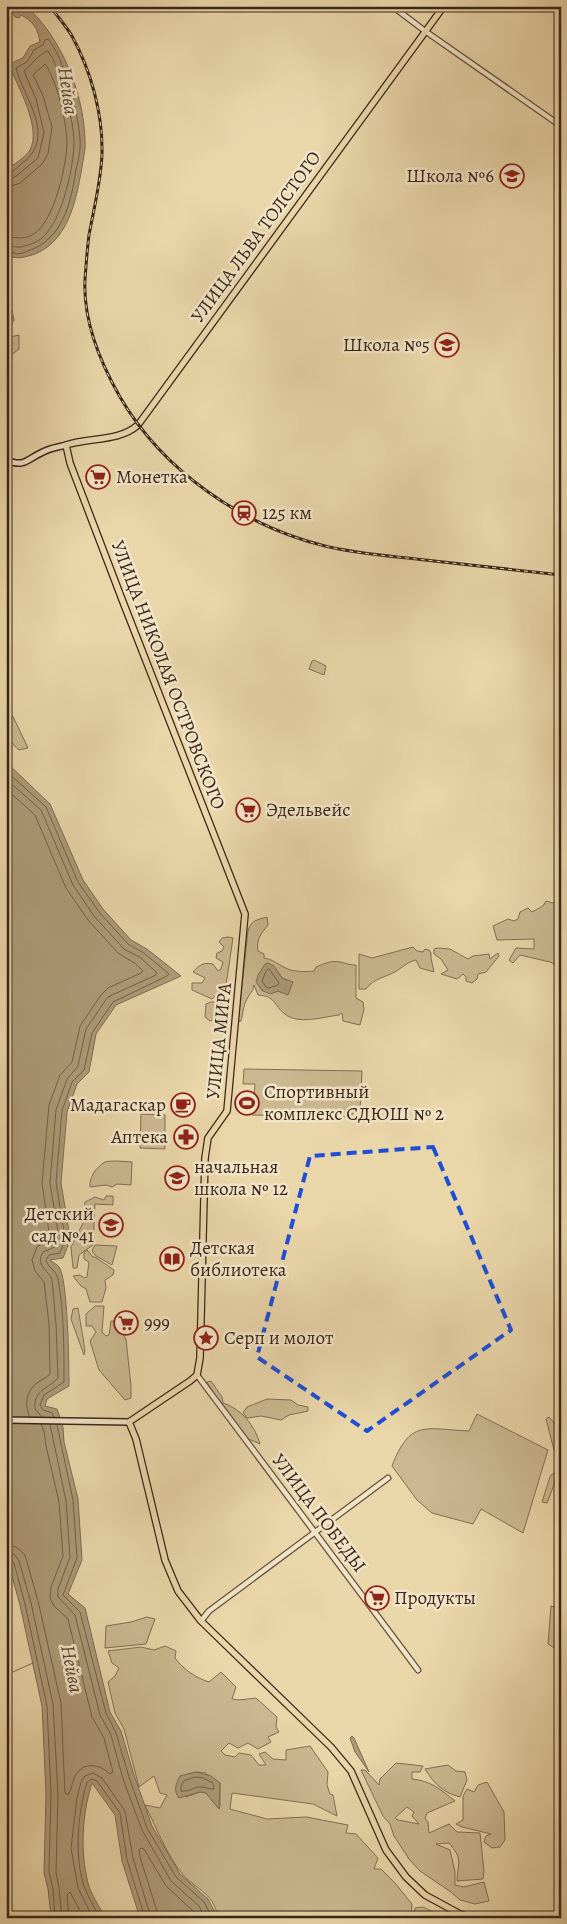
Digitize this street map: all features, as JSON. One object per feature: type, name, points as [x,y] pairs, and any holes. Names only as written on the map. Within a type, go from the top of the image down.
[{"type":"main road","name":"УЛИЦА ЛЬВА ТОЛСТОГО","points":[[66,445],[120,435],[131,431],[138,424],[444,6]]},
{"type":"main road","points":[[6,460],[17,464],[24,463],[44,451],[66,445]]},
{"type":"main road","name":"УЛИЦА НИКОЛАЯ ОСТРОВСКОГО","points":[[66,445],[70,463],[122,602],[245,914]]},
{"type":"main road","name":"УЛИЦА МИРА","points":[[197,1374],[200,1358],[205,1158],[208,1138],[227,1111],[245,914]]},
{"type":"main road","points":[[6,1420],[130,1422],[190,1381],[197,1374]]},
{"type":"main road","points":[[130,1422],[136,1439],[165,1560],[178,1591],[201,1621],[325,1740],[351,1771],[386,1850],[406,1877],[425,1895],[460,1914],[472,1918]]},
{"type":"street","points":[[392,6],[561,126]]},
{"type":"street","name":"УЛИЦА ПОБЕДЫ","points":[[197,1374],[418,1670]]},
{"type":"street","points":[[201,1621],[209,1611],[388,1478]]},
{"type":"highlighted area","points":[[433,1147],[511,1330],[367,1431],[257,1357],[310,1156]]},
{"type":"shaded area","points":[[19,335],[19,349],[6,359],[6,338]]},
{"type":"shaded area","points":[[314,660],[326,666],[324,675],[309,669]]},
{"type":"shaded area","points":[[6,702],[28,748],[19,750],[8,734]]},
{"type":"shaded area","points":[[561,900],[561,967],[550,962],[520,955],[513,963],[509,960],[516,948],[534,949],[534,939],[497,940],[493,926],[508,919],[514,921],[518,919],[520,912],[528,908],[532,912],[543,906],[546,901],[553,903]]},
{"type":"shaded area","points":[[267,917],[268,925],[258,943],[258,951],[264,954],[264,958],[288,969],[301,972],[314,971],[316,967],[334,962],[356,965],[356,998],[363,1002],[364,1009],[360,1025],[343,1021],[342,1013],[304,1020],[290,1017],[281,1011],[271,999],[258,995],[254,985],[245,1004],[241,1021],[238,1022],[249,927],[257,920]],"holes":[[[278,972],[282,978],[293,983],[282,993],[278,991],[262,991],[259,986]]]},
{"type":"shaded area","points":[[222,938],[233,938],[225,992],[220,992],[212,999],[192,990],[192,983],[202,983],[205,978],[193,972],[200,966],[210,963],[218,971],[221,969],[223,962],[216,958],[217,953],[222,951],[224,947],[219,942]]},
{"type":"shaded area","points":[[413,947],[417,951],[429,950],[434,972],[420,968],[416,960],[377,980],[366,989],[359,989],[359,954],[372,958]]},
{"type":"shaded area","points":[[434,949],[450,949],[468,959],[473,956],[489,954],[490,959],[498,953],[499,956],[486,972],[478,974],[477,979],[472,983],[466,981],[466,977],[463,974],[457,979],[441,974],[448,970],[441,959],[434,954]]},
{"type":"shaded area","points":[[218,1002],[224,1005],[220,1016],[210,1021],[205,1017],[206,1004]]},
{"type":"shaded area","points":[[244,1069],[362,1071],[360,1111],[345,1117],[252,1115],[255,1084],[243,1084]]},
{"type":"shaded area","points":[[141,1114],[165,1115],[165,1149],[140,1148]]},
{"type":"shaded area","points":[[105,1162],[132,1162],[131,1185],[117,1184],[112,1187],[106,1185],[90,1187],[92,1176],[99,1167]]},
{"type":"shaded area","points":[[106,1196],[113,1196],[113,1205],[95,1204],[93,1245],[79,1255],[77,1268],[73,1268],[71,1247],[84,1221],[85,1202],[95,1197],[104,1200]]},
{"type":"shaded area","points":[[95,1245],[117,1246],[112,1265],[96,1256],[92,1251]]},
{"type":"shaded area","points":[[87,1250],[93,1257],[114,1270],[113,1275],[105,1280],[106,1288],[102,1302],[90,1302],[86,1289],[73,1276],[87,1277],[89,1262],[84,1259],[84,1252]]},
{"type":"shaded area","points":[[95,1306],[104,1306],[102,1332],[106,1336],[109,1335],[111,1321],[115,1321],[126,1339],[131,1398],[125,1400],[99,1370],[90,1341],[96,1332],[92,1326],[86,1326],[86,1314]]},
{"type":"shaded area","points":[[78,1308],[85,1350],[84,1355],[71,1319],[73,1309]]},
{"type":"shaded area","points":[[211,1381],[222,1397],[223,1403],[236,1409],[247,1419],[255,1431],[260,1444],[246,1438],[219,1402],[207,1382]]},
{"type":"shaded area","points":[[267,1399],[291,1400],[298,1405],[308,1407],[308,1411],[289,1415],[281,1420],[261,1416],[247,1418],[243,1413],[247,1407]]},
{"type":"shaded area","points":[[477,1414],[548,1450],[523,1533],[481,1509],[473,1524],[432,1513],[417,1500],[392,1466],[405,1440],[413,1434],[421,1430],[430,1429],[469,1431]]},
{"type":"shaded area","points":[[549,1417],[561,1431],[561,1455],[554,1450],[546,1419]]},
{"type":"shaded area","points":[[561,1473],[561,1487],[558,1486],[559,1482],[555,1482],[547,1503],[542,1502],[550,1477],[552,1474]]},
{"type":"shaded area","points":[[551,1606],[561,1609],[561,1652],[548,1644]]},
{"type":"shaded area","points":[[147,1617],[155,1619],[146,1644],[105,1648],[106,1626]]},
{"type":"shaded area","points":[[165,1646],[176,1651],[175,1658],[182,1666],[195,1676],[209,1682],[221,1672],[236,1687],[232,1699],[256,1698],[277,1717],[276,1727],[279,1732],[268,1737],[271,1742],[258,1749],[248,1743],[238,1748],[229,1743],[221,1751],[225,1755],[235,1757],[239,1753],[251,1755],[259,1765],[266,1765],[259,1754],[265,1752],[273,1759],[286,1760],[286,1750],[310,1746],[328,1772],[327,1785],[330,1794],[333,1795],[337,1816],[313,1804],[232,1793],[230,1809],[267,1819],[306,1817],[348,1825],[346,1833],[356,1834],[378,1858],[374,1869],[381,1869],[412,1904],[411,1918],[218,1918],[212,1902],[180,1871],[161,1839],[145,1805],[160,1808],[167,1795],[160,1793],[154,1776],[139,1787],[124,1729],[115,1713],[108,1682],[115,1676],[119,1668],[112,1663],[108,1651],[141,1647],[154,1650]],"holes":[[[196,1772],[205,1773],[220,1783],[219,1809],[206,1793],[200,1792],[186,1797],[188,1774]]]},
{"type":"shaded area","points":[[396,1763],[423,1766],[420,1772],[412,1772],[412,1779],[440,1789],[455,1801],[427,1813],[425,1818],[428,1822],[429,1833],[449,1824],[457,1832],[480,1833],[484,1871],[483,1879],[457,1881],[459,1861],[456,1853],[449,1843],[436,1844],[450,1850],[455,1872],[455,1885],[464,1887],[484,1882],[489,1901],[475,1904],[460,1900],[420,1871],[409,1859],[394,1836],[390,1824],[383,1816],[361,1770],[365,1770],[379,1785],[380,1779]],"holes":[[[407,1807],[414,1812],[412,1816],[419,1824],[395,1818]]]},
{"type":"shaded area","points":[[448,1765],[456,1771],[465,1772],[467,1780],[460,1797],[440,1787],[425,1769]]},
{"type":"shaded area","points":[[487,1782],[504,1812],[505,1840],[500,1847],[492,1848],[484,1842],[486,1836],[491,1834],[456,1824],[463,1820],[463,1796],[467,1789],[474,1792],[478,1785]]},
{"type":"shaded area","points":[[423,1907],[446,1918],[414,1918],[415,1908]]},
{"type":"water","name":"Нейва","points":[[8,6],[21,6],[29,10],[38,18],[57,45],[72,75],[77,92],[84,125],[85,144],[77,193],[62,231],[44,249],[32,255],[19,258],[6,255],[6,170],[28,153],[33,141],[33,130],[27,107],[9,64],[23,58],[30,46],[40,42],[38,33],[32,23],[21,15],[19,18],[15,17]]},
{"type":"water","points":[[6,295],[10,301],[14,320],[6,333]]},
{"type":"water","name":"Нейва","points":[[6,762],[50,804],[83,880],[103,909],[131,940],[147,949],[181,976],[116,1005],[96,1034],[89,1072],[77,1084],[67,1112],[61,1183],[69,1231],[69,1243],[63,1258],[50,1260],[59,1267],[62,1274],[67,1324],[69,1386],[47,1399],[45,1406],[57,1409],[63,1427],[64,1442],[78,1499],[82,1560],[68,1594],[85,1608],[110,1712],[121,1731],[152,1826],[180,1874],[208,1899],[217,1916],[216,1918],[140,1918],[122,1861],[115,1815],[92,1783],[84,1820],[85,1871],[89,1887],[105,1918],[51,1917],[44,1873],[46,1794],[42,1706],[20,1605],[6,1555]]},
{"type":"water","points":[[268,963],[274,966],[282,978],[293,982],[288,995],[278,991],[271,994],[268,993],[262,990],[256,982],[258,975],[265,964]]},
{"type":"water","points":[[352,1736],[369,1772],[355,1752],[350,1738]]},
{"type":"water","points":[[196,1772],[211,1776],[220,1783],[219,1809],[206,1793],[200,1792],[179,1798],[177,1795],[176,1787],[180,1776]]},
{"type":"waterway","points":[[6,1675],[33,1663]]},
{"type":"railway","points":[[50,6],[72,36],[85,64],[95,93],[102,139],[101,164],[89,235],[85,280],[85,295],[90,326],[106,370],[120,397],[138,424],[159,449],[208,492],[235,510],[264,525],[294,537],[337,549],[362,553],[561,575]]},
{"type":"place","name":"Школа №6","points":[[512,176]]},
{"type":"place","name":"Школа №5","points":[[447,345]]},
{"type":"place","name":"Монетка","points":[[98,477]]},
{"type":"place","name":"125 км","points":[[244,513]]},
{"type":"place","name":"Эдельвейс","points":[[248,810]]},
{"type":"place","name":"Спортивный комплекс СДЮШ № 2","points":[[247,1103]]},
{"type":"place","name":"Мадагаскар","points":[[183,1105]]},
{"type":"place","name":"Аптека","points":[[186,1137]]},
{"type":"place","name":"начальная школа № 12","points":[[177,1178]]},
{"type":"place","name":"Детский сад №41","points":[[111,1225]]},
{"type":"place","name":"Детская библиотека","points":[[172,1259]]},
{"type":"place","name":"999","points":[[126,1323]]},
{"type":"place","name":"Серп и молот","points":[[206,1338]]},
{"type":"place","name":"Продукты","points":[[377,1598]]}]
